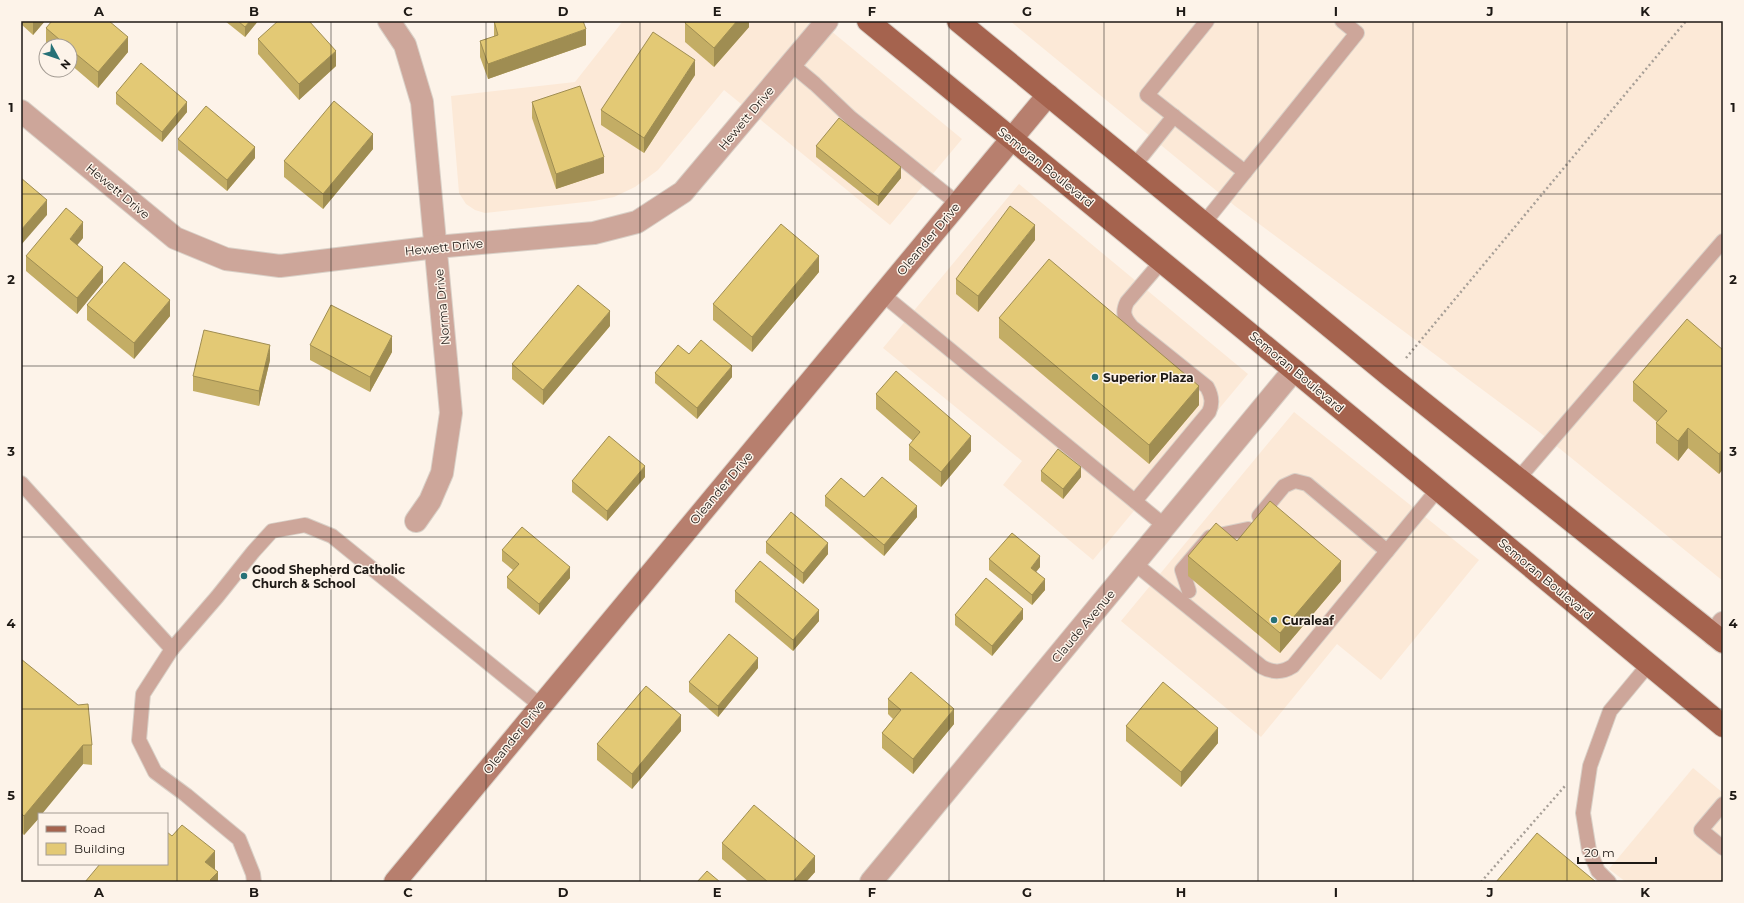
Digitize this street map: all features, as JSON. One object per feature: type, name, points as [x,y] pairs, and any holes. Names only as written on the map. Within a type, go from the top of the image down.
[{"type":"main road","name":"Semoran Boulevard","points":[[868,21],[1162,261],[1723,726]]},
{"type":"main road","points":[[958,21],[1518,479],[1720,634]]},
{"type":"street","name":"Norma Drive","points":[[389,21],[406,45],[422,102],[451,413],[442,473],[430,501],[416,521]]},
{"type":"street","name":"Hewett Drive","points":[[21,111],[175,238],[226,259],[280,266],[436,247],[594,233],[637,222],[683,192],[827,21]]},
{"type":"street","name":"Oleander Drive","points":[[395,882],[540,705],[1048,95]]},
{"type":"street","name":"Claude Avenue","points":[[871,882],[1294,370]]},
{"type":"lane","points":[[1207,21],[1147,95],[1245,172]]},
{"type":"lane","points":[[1204,223],[1357,33],[1342,21]]},
{"type":"lane","points":[[791,64],[851,118],[957,203]]},
{"type":"lane","points":[[1134,166],[1174,116]]},
{"type":"lane","points":[[1518,479],[1723,241]]},
{"type":"lane","points":[[1135,501],[1209,412],[1211,406],[1211,394],[1207,388],[1132,327],[1123,315],[1127,302],[1162,261]]},
{"type":"lane","points":[[882,294],[1166,526]]},
{"type":"lane","points":[[1233,547],[1284,486],[1295,482],[1307,484],[1387,551]]},
{"type":"lane","points":[[21,483],[172,649]]},
{"type":"lane","points":[[1134,563],[1190,593],[1262,667],[1269,671],[1286,671],[1292,666],[1438,489]]},
{"type":"lane","points":[[254,882],[253,874],[239,839],[186,795],[155,772],[139,740],[143,694],[172,649],[272,531],[305,525],[332,536],[540,705]]},
{"type":"lane","points":[[1190,593],[1182,570],[1210,537],[1248,529]]},
{"type":"lane","points":[[1609,882],[1598,871],[1589,850],[1583,813],[1590,766],[1610,711],[1649,664]]},
{"type":"lane","points":[[1723,804],[1701,830],[1723,848]]},
{"type":"path","points":[[1391,376],[1686,21]]},
{"type":"path","points":[[1481,882],[1560,791],[1590,766]]},
{"type":"shaded area","points":[[623,21],[819,21],[962,139],[890,225],[724,90],[658,170],[635,187],[614,197],[594,201],[485,213],[475,210],[466,204],[459,193],[451,96],[575,82]]},
{"type":"shaded area","points":[[1010,21],[1723,21],[1723,581],[1538,431],[1235,206]]},
{"type":"shaded area","name":"Superior Plaza","points":[[1019,184],[1248,374],[1093,560],[1003,485],[1022,461],[883,348]]},
{"type":"shaded area","points":[[1294,412],[1479,560],[1381,680],[1337,644],[1261,737],[1121,621]]},
{"type":"shaded area","points":[[1693,768],[1723,793],[1723,882],[1626,882],[1609,869]]},
{"type":"building","points":[[52,21],[109,21],[128,37],[98,72],[78,56],[78,38],[58,38],[46,28]]},
{"type":"building","points":[[238,21],[250,21],[245,27]]},
{"type":"building","points":[[278,21],[309,21],[336,51],[299,84],[258,39]]},
{"type":"building","points":[[494,21],[583,21],[586,29],[488,64],[480,41],[498,35]]},
{"type":"building","points":[[686,21],[737,21],[714,48],[685,23]]},
{"type":"building","points":[[653,32],[695,60],[644,138],[601,110]]},
{"type":"building","points":[[141,63],[187,102],[162,132],[116,93]]},
{"type":"building","points":[[580,86],[604,157],[556,174],[532,102]]},
{"type":"building","points":[[334,101],[373,134],[323,194],[284,161]]},
{"type":"building","points":[[206,106],[255,147],[227,180],[178,139]]},
{"type":"building","points":[[839,118],[901,167],[878,196],[816,146]]},
{"type":"building","points":[[21,178],[47,200],[21,230]]},
{"type":"building","points":[[1010,206],[1035,225],[978,296],[956,279]]},
{"type":"building","points":[[66,208],[83,222],[70,239],[103,267],[77,298],[26,256]]},
{"type":"building","points":[[781,224],[819,256],[752,337],[713,304]]},
{"type":"building","points":[[1049,259],[1199,386],[1149,445],[999,318]]},
{"type":"building","points":[[124,262],[170,300],[134,343],[87,305]]},
{"type":"building","points":[[578,285],[610,311],[543,390],[512,364]]},
{"type":"building","points":[[331,305],[392,336],[370,377],[310,345]]},
{"type":"building","points":[[1687,319],[1723,350],[1723,449],[1719,454],[1688,428],[1678,441],[1656,423],[1667,411],[1633,382]]},
{"type":"building","points":[[204,330],[270,345],[259,391],[193,376]]},
{"type":"building","points":[[701,340],[732,366],[697,408],[655,373],[678,345],[689,354]]},
{"type":"building","points":[[896,371],[971,436],[941,472],[909,445],[920,432],[876,394]]},
{"type":"building","points":[[609,436],[645,466],[607,511],[572,481]]},
{"type":"building","points":[[1058,449],[1081,467],[1063,489],[1041,471]]},
{"type":"building","points":[[882,477],[917,506],[884,545],[825,496],[841,478],[864,497]]},
{"type":"building","name":"Curaleaf","points":[[1270,501],[1341,561],[1280,633],[1188,556],[1216,523],[1237,541]]},
{"type":"building","points":[[791,512],[828,543],[803,573],[766,542]]},
{"type":"building","points":[[522,527],[570,567],[539,604],[507,577],[519,564],[502,550]]},
{"type":"building","points":[[1012,533],[1040,556],[1031,568],[1045,579],[1032,595],[989,559]]},
{"type":"building","points":[[760,561],[819,610],[793,640],[735,591]]},
{"type":"building","points":[[986,578],[1023,609],[992,646],[955,615]]},
{"type":"building","points":[[729,634],[758,658],[718,706],[689,682]]},
{"type":"building","points":[[21,659],[78,705],[88,704],[92,745],[83,745],[24,816],[21,813]]},
{"type":"building","points":[[911,672],[954,709],[913,759],[882,733],[901,710],[888,699]]},
{"type":"building","points":[[1163,682],[1218,728],[1181,772],[1126,726]]},
{"type":"building","points":[[646,686],[681,715],[632,774],[597,744]]},
{"type":"building","points":[[754,805],[815,856],[793,882],[768,882],[722,843]]},
{"type":"building","points":[[182,825],[215,851],[205,862],[218,872],[210,880],[212,882],[85,882],[99,865],[168,865],[168,833],[172,836]]},
{"type":"building","points":[[1537,833],[1596,882],[1496,882]]},
{"type":"building","points":[[707,871],[720,882],[697,882]]},
{"type":"place","name":"Superior Plaza","points":[[1095,377]]},
{"type":"place","name":"Good Shepherd Catholic Church & School","points":[[244,576]]},
{"type":"place","name":"Curaleaf","points":[[1274,620]]}]
